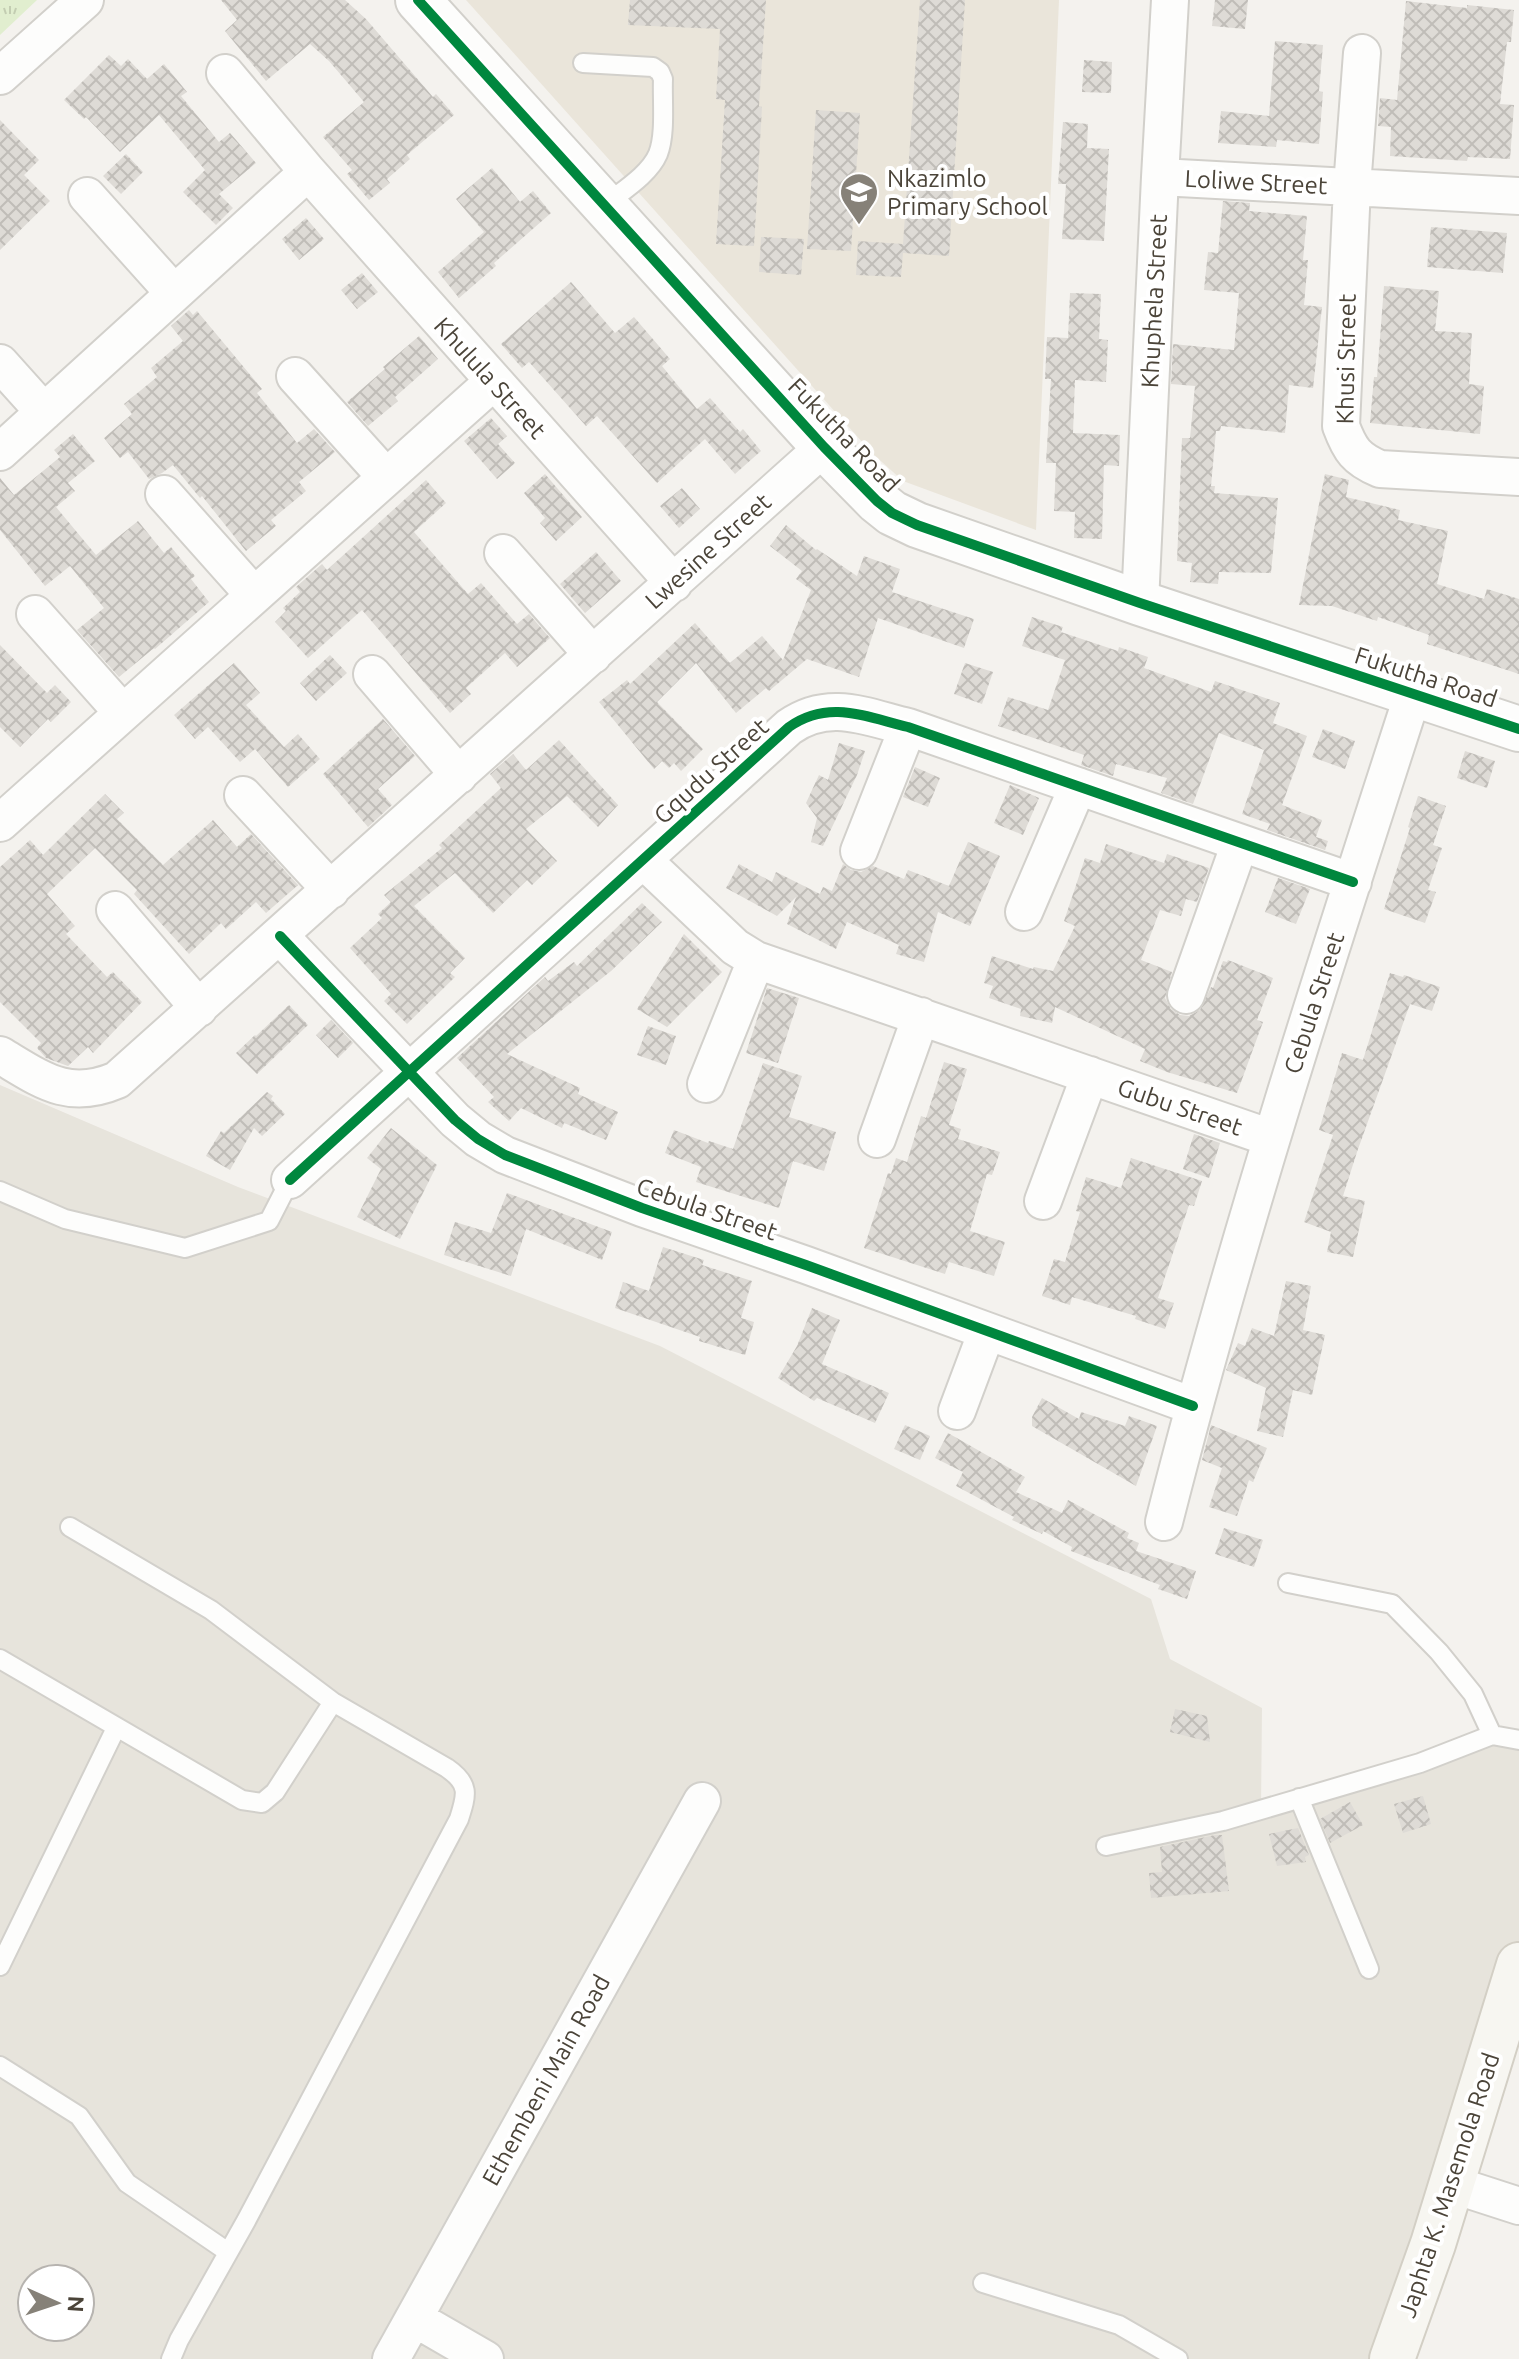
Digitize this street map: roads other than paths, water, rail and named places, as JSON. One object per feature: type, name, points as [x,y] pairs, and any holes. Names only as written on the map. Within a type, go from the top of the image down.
[{"type":"main road","name":"Japhta K. Masemola Road","points":[[1392,2359],[1433,2244],[1518,1972]]},
{"type":"street","points":[[0,76],[85,0]]},
{"type":"street","name":"Fukutha Road","points":[[418,0],[824,447],[892,513],[917,525],[1140,603],[1519,729]]},
{"type":"street","name":"Khuphela Street","points":[[1140,603],[1170,0]]},
{"type":"street","name":"Loliwe Street","points":[[1352,187],[1362,53]]},
{"type":"street","name":"Khulula Street","points":[[225,73],[308,172],[674,583]]},
{"type":"street","points":[[0,452],[308,172]]},
{"type":"street","name":"Loliwe Street","points":[[1160,177],[1519,196]]},
{"type":"street","name":"Khusi Street","points":[[1352,187],[1341,426],[1349,447],[1364,462],[1380,469],[1519,477]]},
{"type":"street","points":[[87,196],[174,293]]},
{"type":"street","points":[[0,363],[44,412]]},
{"type":"street","points":[[295,376],[386,477]]},
{"type":"street","points":[[0,823],[493,382]]},
{"type":"street","name":"Lwesine Street","points":[[0,1055],[47,1083],[69,1089],[102,1087],[117,1080],[824,447]]},
{"type":"street","points":[[164,494],[254,595]]},
{"type":"street","points":[[503,553],[593,655]]},
{"type":"street","points":[[35,614],[123,713]]},
{"type":"street","points":[[372,674],[459,775]]},
{"type":"street","name":"Cebula Street","points":[[1164,1522],[1193,1406],[1271,1138],[1413,694]]},
{"type":"street","name":"Gqudu Street","points":[[290,1180],[798,721],[819,712],[842,711],[908,727],[1353,882]]},
{"type":"street","points":[[859,851],[908,727]]},
{"type":"street","points":[[1024,912],[1078,786]]},
{"type":"street","points":[[243,795],[331,890]]},
{"type":"street","points":[[1186,995],[1240,843]]},
{"type":"street","name":"Gubu Street","points":[[643,860],[735,947],[756,960],[1271,1138]]},
{"type":"street","points":[[115,910],[199,1008]]},
{"type":"street","name":"Cebula Street","points":[[280,936],[455,1120],[505,1155],[642,1208],[1193,1406]]},
{"type":"street","points":[[706,1084],[756,960]]},
{"type":"street","points":[[877,1139],[921,1016]]},
{"type":"street","name":"Gubu Street","points":[[1043,1201],[1090,1075]]},
{"type":"street","points":[[957,1411],[987,1331]]},
{"type":"street","name":"Ethembeni Main Road","points":[[391,2359],[702,1801]]},
{"type":"street","points":[[1451,2184],[1519,2206]]},
{"type":"street","points":[[414,2318],[485,2359]]},
{"type":"lane","points":[[583,63],[653,67],[663,79],[661,144],[657,156],[651,166],[605,205]]},
{"type":"lane","points":[[0,1191],[65,1219],[185,1248],[269,1221],[290,1180]]},
{"type":"lane","points":[[70,1527],[211,1610],[333,1702],[460,1776],[465,1788],[465,1801],[459,1819],[171,2359]]},
{"type":"lane","points":[[1288,1583],[1392,1604],[1439,1652],[1473,1694],[1492,1735]]},
{"type":"lane","points":[[0,1659],[242,1800],[262,1803],[275,1792],[333,1702]]},
{"type":"lane","points":[[0,1966],[116,1728]]},
{"type":"lane","points":[[1106,1846],[1223,1821],[1420,1763],[1492,1735],[1519,1740]]},
{"type":"lane","points":[[1299,1798],[1369,1969]]},
{"type":"lane","points":[[0,2066],[79,2116],[127,2183],[228,2252]]},
{"type":"lane","points":[[983,2283],[1119,2325],[1178,2359]]},
{"type":"place","name":"Nkazimlo Primary School","points":[[859,226]]}]
